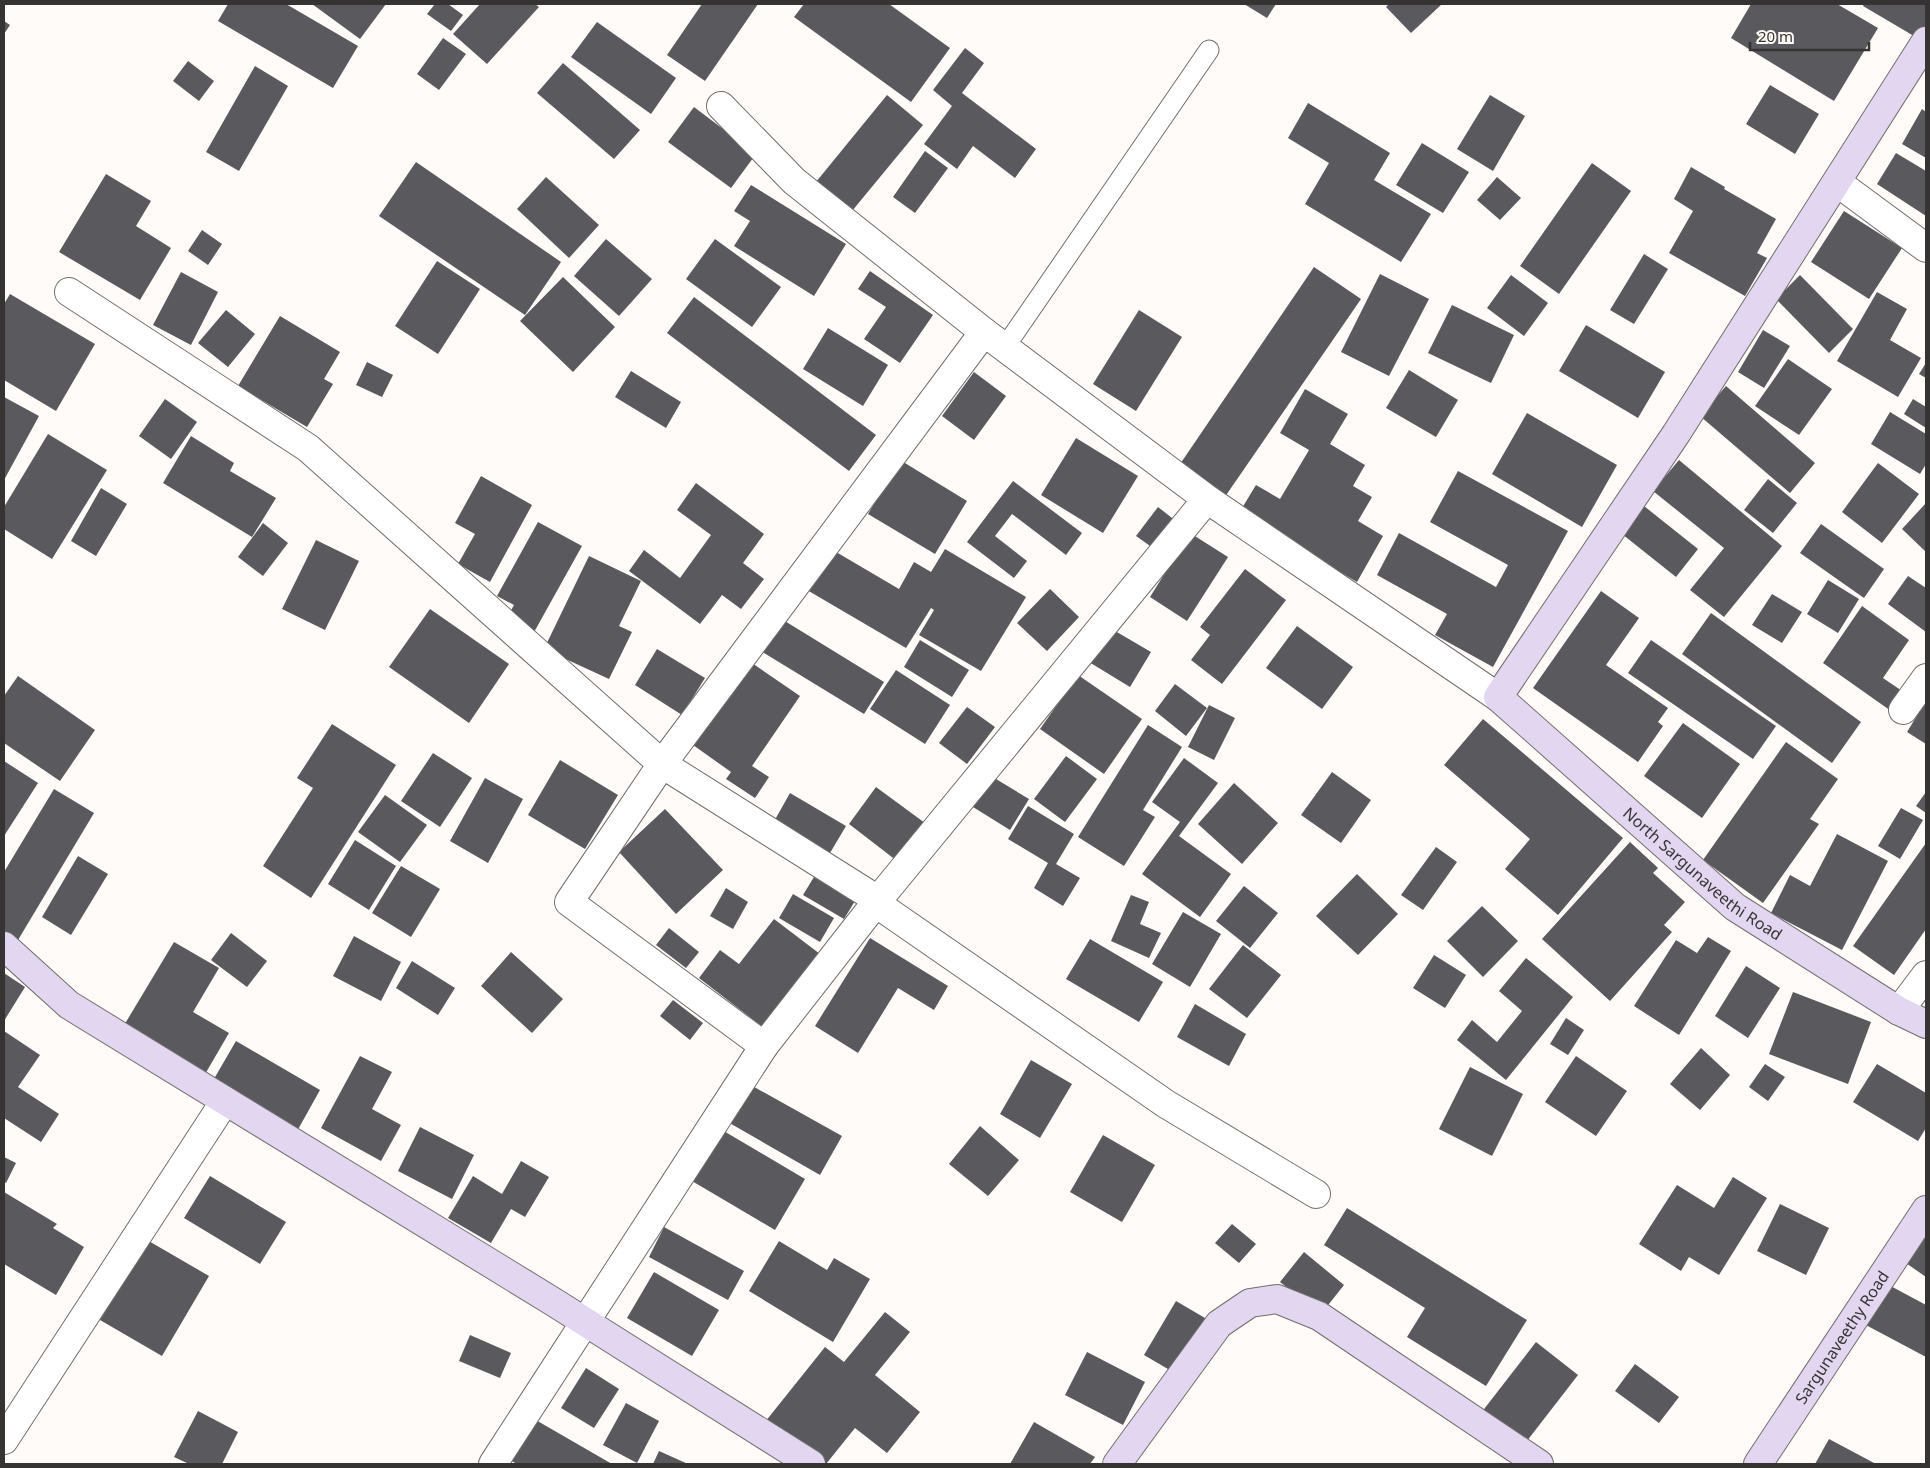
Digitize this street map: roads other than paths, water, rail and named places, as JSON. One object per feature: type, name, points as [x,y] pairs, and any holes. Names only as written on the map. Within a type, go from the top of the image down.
[{"type":"street","points":[[721,106],[794,181],[995,339],[1207,500],[1498,697],[1676,434],[1838,183],[1926,41]]},
{"type":"street","points":[[1838,183],[1926,248]]},
{"type":"street","points":[[69,292],[308,448],[662,764],[878,900]]},
{"type":"street","points":[[764,1046],[569,902],[662,764],[995,339]]},
{"type":"street","points":[[493,1464],[764,1046],[878,900],[1207,500]]},
{"type":"street","points":[[1903,710],[1926,678]]},
{"type":"street","name":"North Sargunaveethi Road","points":[[1498,697],[1735,907],[1899,1011],[1926,1024]]},
{"type":"street","points":[[878,900],[877,904],[1166,1104],[1316,1194]]},
{"type":"street","points":[[4,946],[69,1005],[585,1322],[810,1464]]},
{"type":"street","points":[[1899,1011],[1926,975]]},
{"type":"street","points":[[4,1440],[225,1101]]},
{"type":"street","name":"Sargunaveethy Road","points":[[1758,1464],[1926,1210]]},
{"type":"street","points":[[1117,1464],[1219,1324],[1250,1303],[1277,1299],[1318,1316],[1539,1464]]},
{"type":"lane","points":[[995,339],[1208,50]]}]
